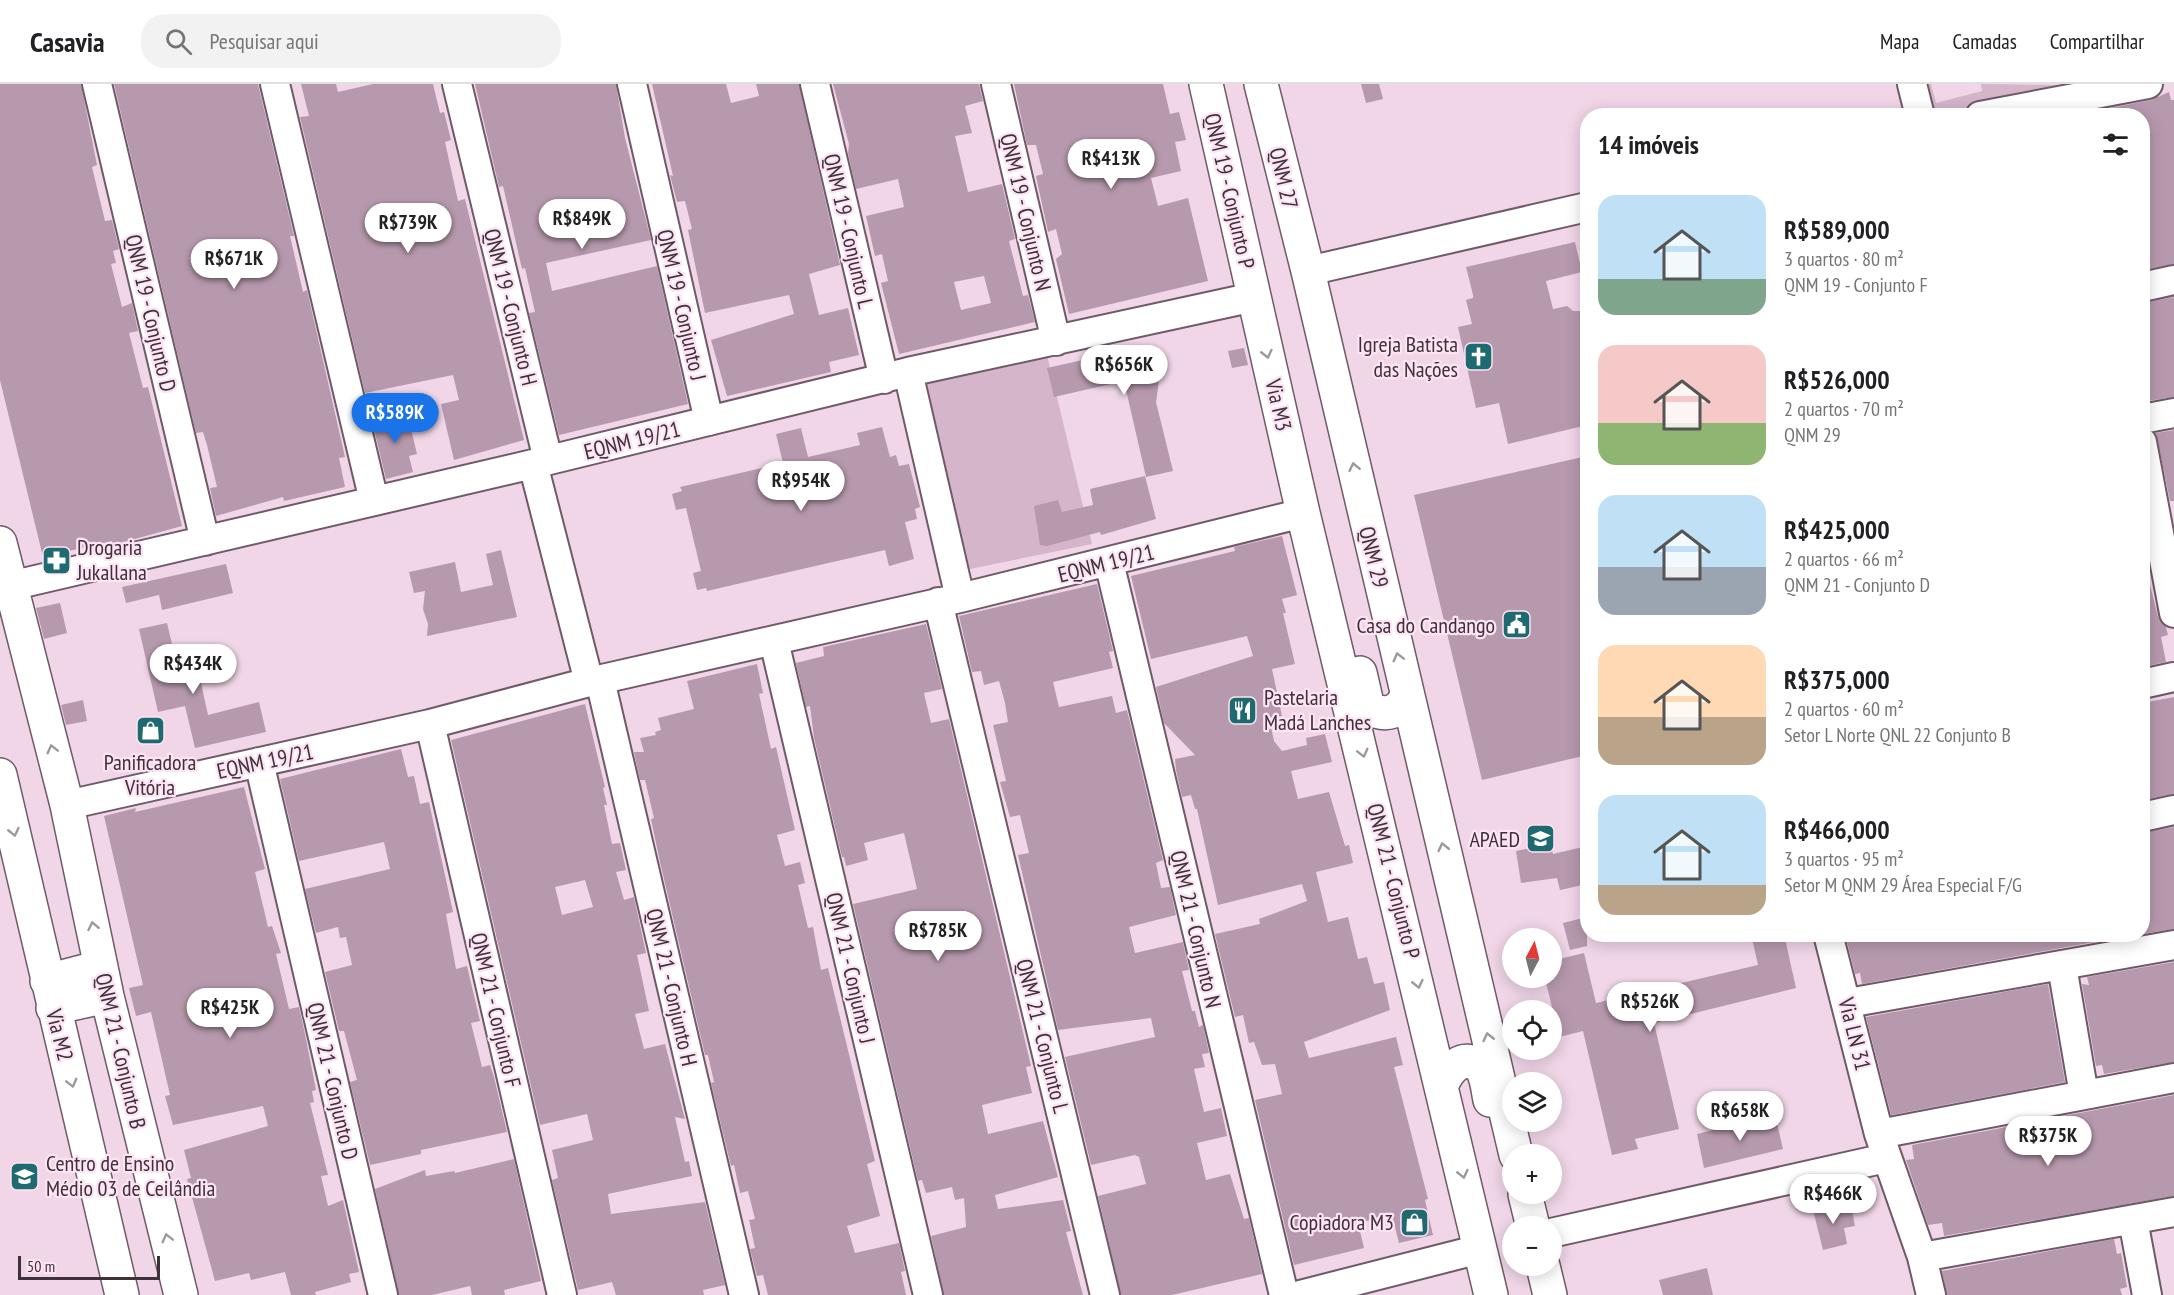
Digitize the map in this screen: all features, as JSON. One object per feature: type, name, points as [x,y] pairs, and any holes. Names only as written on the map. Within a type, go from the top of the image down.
[{"type":"main road","points":[[1248,84],[1268,170],[1293,219]]},
{"type":"main road","name":"QNM 27","points":[[1261,84],[1308,272]]},
{"type":"main road","name":"QNM 19 - Conjunto P","points":[[1208,87],[1254,297]]},
{"type":"main road","name":"QNM 29","points":[[1308,272],[1513,1144]]},
{"type":"main road","name":"Via M3","points":[[1254,297],[1303,513]]},
{"type":"main road","name":"QNM 21 - Conjunto P","points":[[1303,513],[1482,1255]]},
{"type":"main road","points":[[0,543],[67,805]]},
{"type":"main road","points":[[1314,551],[1345,615],[1368,708],[1383,713],[1396,711],[1404,705],[1407,694]]},
{"type":"main road","name":"Via M2","points":[[0,775],[122,1295]]},
{"type":"main road","name":"QNM 21 - Conjunto B","points":[[67,805],[104,981],[182,1295]]},
{"type":"main road","points":[[50,995],[104,981]]},
{"type":"main road","points":[[1442,1084],[1452,1067],[1459,1062],[1469,1061],[1480,1067],[1502,1146]]},
{"type":"main road","points":[[1482,1255],[1491,1295]]},
{"type":"main road","points":[[1482,1255],[1499,1295]]},
{"type":"main road","points":[[1545,1276],[1550,1295]]},
{"type":"street","name":"QNM 19 - Conjunto D","points":[[97,84],[205,541]]},
{"type":"street","points":[[275,84],[374,501]]},
{"type":"street","name":"QNM 19 - Conjunto H","points":[[457,84],[541,462],[595,681]]},
{"type":"street","name":"QNM 19 - Conjunto J","points":[[632,84],[709,422]]},
{"type":"street","name":"QNM 19 - Conjunto L","points":[[815,84],[896,375],[949,600]]},
{"type":"street","name":"QNM 19 - Conjunto N","points":[[996,84],[1056,341]]},
{"type":"street","points":[[1912,84],[1918,108]]},
{"type":"street","points":[[2027,108],[2148,84]]},
{"type":"street","points":[[1308,272],[1580,209]]},
{"type":"street","points":[[2150,285],[2174,280]]},
{"type":"street","name":"EQNM 19/21","points":[[10,586],[709,422],[896,375],[1254,297]]},
{"type":"street","points":[[2150,418],[2174,413]]},
{"type":"street","points":[[2150,491],[2159,547],[2174,613]]},
{"type":"street","name":"EQNM 19/21","points":[[67,805],[430,724],[595,681],[949,600],[1303,513]]},
{"type":"street","name":"QNM 21 - Conjunto N","points":[[1109,562],[1284,1295]]},
{"type":"street","name":"QNM 21 - Conjunto L","points":[[949,600],[1106,1295]]},
{"type":"street","name":"QNM 21 - Conjunto J","points":[[774,641],[928,1295]]},
{"type":"street","points":[[2150,682],[2174,677]]},
{"type":"street","name":"QNM 21 - Conjunto H","points":[[595,681],[744,1295]]},
{"type":"street","name":"QNM 21 - Conjunto F","points":[[430,724],[562,1295]]},
{"type":"street","name":"QNM 21 - Conjunto D","points":[[259,762],[383,1295]]},
{"type":"street","points":[[2150,814],[2174,810]]},
{"type":"street","name":"Via LN 31","points":[[1830,942],[1848,1003],[1882,1146],[1922,1257],[1931,1295]]},
{"type":"street","points":[[1848,1003],[2174,945]]},
{"type":"street","points":[[2062,966],[2084,1095]]},
{"type":"street","points":[[1562,1230],[2084,1095],[2174,1078]]},
{"type":"street","points":[[1922,1257],[2174,1212]]},
{"type":"street","points":[[2133,1220],[2147,1295]]},
{"type":"street","points":[[1300,1295],[1482,1255]]},
{"type":"shaded area","points":[[1915,84],[1931,84],[1936,103],[1982,91],[1981,84],[2061,85],[1964,108],[1921,108]]},
{"type":"shaded area","points":[[1047,355],[1092,544],[965,570],[922,382]]},
{"type":"building","points":[[0,84],[81,84],[97,165],[92,167],[105,221],[112,220],[119,249],[113,251],[116,263],[111,264],[122,307],[132,303],[138,331],[129,333],[143,388],[148,387],[182,526],[113,545],[112,541],[43,557],[0,380]]},
{"type":"building","points":[[114,84],[258,84],[294,236],[290,236],[303,292],[307,290],[345,457],[339,458],[345,487],[284,501],[283,497],[216,516],[210,488],[217,487],[203,432],[196,433]]},
{"type":"building","points":[[301,84],[336,84],[338,92],[373,84],[433,84],[440,113],[444,112],[451,140],[445,142],[458,201],[465,199],[524,440],[454,460],[441,404],[459,400],[453,375],[365,393],[300,117],[309,116]]},
{"type":"building","points":[[475,84],[616,84],[625,138],[651,240],[546,263],[552,291],[657,266],[688,404],[559,435],[529,313],[535,312],[525,268],[522,269],[503,186],[499,187]]},
{"type":"building","points":[[652,84],[726,84],[731,103],[759,96],[756,84],[799,84],[840,265],[809,274],[819,315],[848,308],[859,355],[829,362],[831,372],[727,396],[711,340],[794,314],[789,295],[705,313],[688,230],[692,229],[685,201],[677,202]]},
{"type":"building","points":[[833,84],[979,84],[983,101],[965,106],[972,133],[955,136],[968,192],[1002,184],[1015,239],[1009,241],[1023,296],[1028,295],[1035,322],[899,354],[881,283],[888,281],[882,254],[875,256],[866,216],[904,207],[898,179],[856,189],[848,153],[849,144]],"holes":[[[984,276],[991,303],[961,310],[954,282]]]},
{"type":"building","points":[[1014,84],[1163,84],[1170,114],[1179,112],[1186,140],[1175,142],[1181,171],[1151,178],[1158,206],[1188,198],[1208,281],[1069,314],[1056,259],[1062,254],[1056,229],[1048,232],[1036,176],[1043,174],[1036,145],[1027,145]]},
{"type":"building","points":[[1361,84],[1379,84],[1383,99],[1366,103]]},
{"type":"building","points":[[2169,92],[2171,100],[2174,100],[2174,264],[2150,268],[2150,108],[2111,108],[2151,100]]},
{"type":"building","points":[[1575,242],[1580,272],[1546,281],[1553,309],[1567,306],[1573,311],[1580,311],[1580,427],[1508,444],[1499,403],[1476,408],[1458,327],[1472,324],[1466,300],[1473,298],[1473,295],[1466,267]]},
{"type":"building","points":[[2174,297],[2174,397],[2150,401],[2150,302]]},
{"type":"building","points":[[1150,345],[1159,381],[1156,402],[1173,471],[1146,477],[1124,381],[1054,397],[1047,368]]},
{"type":"building","points":[[1244,348],[1248,365],[1232,368],[1228,351]]},
{"type":"building","points":[[407,412],[417,454],[409,456],[413,472],[386,479],[372,421]]},
{"type":"building","points":[[882,427],[890,457],[896,455],[899,466],[909,464],[920,507],[915,509],[917,519],[905,522],[914,559],[889,566],[885,550],[707,591],[706,588],[697,590],[693,573],[701,571],[686,508],[676,510],[672,494],[682,491],[680,487],[783,463],[776,434],[801,428],[808,457],[860,445],[857,433]]},
{"type":"building","points":[[2174,430],[2174,501],[2170,501],[2156,433]]},
{"type":"building","name":"Casa do Candango","points":[[1580,458],[1580,757],[1482,780],[1414,495]]},
{"type":"building","points":[[1145,476],[1156,519],[1101,535],[1100,532],[1047,546],[1040,545],[1034,506],[1058,500],[1062,512],[1093,505],[1090,489]]},
{"type":"building","points":[[1282,536],[1297,595],[1282,599],[1295,664],[1272,669],[1282,716],[1269,718],[1274,741],[1282,751],[1307,745],[1306,738],[1325,734],[1332,762],[1291,771],[1298,799],[1329,792],[1345,846],[1349,845],[1353,863],[1316,872],[1328,922],[1348,917],[1358,959],[1367,957],[1374,984],[1384,982],[1390,1010],[1304,1042],[1309,1058],[1396,1037],[1403,1065],[1394,1067],[1428,1199],[1425,1200],[1433,1235],[1399,1243],[1392,1215],[1358,1223],[1364,1248],[1294,1265],[1255,1100],[1282,1094],[1275,1064],[1262,1065],[1254,1042],[1249,1043],[1243,1015],[1235,1017],[1215,934],[1260,924],[1259,919],[1307,901],[1302,884],[1218,905],[1197,809],[1195,809],[1191,795],[1182,797],[1176,770],[1175,759],[1195,755],[1164,723],[1156,687],[1253,656],[1247,636],[1151,659],[1131,576],[1235,551],[1234,547]]},
{"type":"building","points":[[501,550],[517,617],[427,636],[428,624],[423,609],[425,591],[414,593],[409,572],[455,562],[461,592],[493,585],[486,554]]},
{"type":"building","points":[[226,564],[233,593],[162,610],[159,595],[126,603],[122,587]]},
{"type":"building","points":[[1097,584],[1113,651],[1109,652],[1113,668],[1053,682],[1059,707],[1112,696],[1116,713],[1127,710],[1163,860],[1156,863],[1161,888],[1170,887],[1176,915],[1129,927],[1135,953],[1183,942],[1189,970],[1182,971],[1192,1011],[1195,1011],[1199,1027],[1203,1025],[1209,1053],[1202,1054],[1205,1067],[1194,1069],[1204,1112],[1221,1108],[1227,1136],[1197,1143],[1206,1180],[1230,1174],[1244,1219],[1249,1218],[1262,1274],[1172,1295],[1121,1295],[1098,1196],[1146,1184],[1139,1157],[1135,1155],[1091,1165],[1065,1057],[1155,1037],[1151,1018],[1058,1030],[1018,855],[1029,853],[1020,815],[1010,817],[1000,782],[1006,781],[993,725],[1008,722],[1005,703],[999,681],[984,685],[981,671],[972,672],[959,616]]},
{"type":"building","points":[[2150,585],[2158,617],[2166,627],[2168,635],[2161,637],[2166,662],[2150,665]]},
{"type":"building","points":[[60,603],[67,633],[44,639],[36,608]]},
{"type":"building","points":[[167,623],[180,678],[199,674],[208,715],[259,702],[266,732],[195,748],[185,706],[158,712],[139,629]]},
{"type":"building","points":[[926,624],[942,689],[924,693],[931,723],[949,719],[1031,1066],[1026,1067],[1032,1093],[982,1105],[988,1134],[1043,1121],[1058,1177],[995,1195],[998,1209],[1063,1200],[1071,1231],[1066,1232],[1083,1295],[944,1295],[931,1236],[966,1227],[964,1198],[955,1200],[952,1187],[926,1193],[922,1180],[918,1181],[853,904],[917,889],[904,833],[864,843],[868,860],[846,866],[814,738],[810,706],[806,707],[796,663],[824,656],[823,647]]},
{"type":"building","points":[[757,664],[763,693],[759,694],[771,749],[776,747],[795,830],[777,835],[785,866],[800,862],[805,883],[798,885],[808,928],[813,927],[821,970],[828,968],[875,1161],[867,1164],[880,1216],[847,1226],[855,1253],[899,1243],[905,1271],[901,1272],[906,1295],[768,1295],[763,1275],[757,1276],[750,1249],[755,1248],[749,1220],[755,1219],[748,1191],[740,1193],[734,1165],[731,1166],[711,1083],[714,1082],[708,1055],[705,1055],[660,862],[651,819],[654,818],[645,780],[640,780],[634,752],[644,752],[640,738],[656,735],[655,732],[661,730],[658,718],[694,709],[687,681]]},
{"type":"building","points":[[2174,697],[2174,794],[2150,798],[2150,702]]},
{"type":"building","points":[[83,700],[87,721],[66,725],[61,705]]},
{"type":"building","points":[[585,704],[605,787],[603,788],[607,805],[604,805],[612,844],[620,843],[626,870],[616,872],[624,900],[634,897],[646,953],[637,955],[649,1011],[635,1014],[644,1049],[665,1044],[685,1119],[675,1117],[685,1162],[689,1161],[692,1176],[608,1194],[611,1214],[705,1202],[725,1285],[703,1290],[704,1295],[616,1295],[612,1282],[578,1290],[552,1180],[558,1178],[552,1150],[593,1140],[587,1114],[540,1125],[451,740]],"holes":[[[585,880],[593,907],[562,915],[555,887]]]},
{"type":"building","points":[[401,749],[408,777],[414,776],[420,804],[429,802],[453,912],[446,914],[456,969],[467,966],[480,1021],[471,1023],[482,1067],[490,1065],[494,1077],[507,1132],[421,1150],[421,1154],[370,1165],[350,1082],[357,1080],[344,1031],[339,1031],[325,972],[352,965],[346,937],[340,938],[338,927],[316,933],[305,889],[390,869],[384,842],[299,861],[280,779]]},
{"type":"building","points":[[244,787],[265,869],[255,872],[268,927],[272,926],[281,953],[276,954],[289,1009],[299,1007],[305,1034],[316,1090],[312,1091],[314,1102],[310,1103],[328,1175],[321,1176],[328,1206],[343,1200],[359,1272],[349,1274],[351,1282],[315,1292],[316,1295],[291,1295],[285,1272],[251,1280],[249,1273],[215,1281],[187,1179],[191,1178],[184,1150],[268,1126],[263,1106],[173,1125],[165,1096],[170,1095],[151,1012],[136,1016],[129,988],[143,985],[104,816],[136,808],[135,812]]},
{"type":"building","points":[[2174,827],[2174,929],[2150,933],[2150,832]]},
{"type":"building","points":[[1550,844],[1553,854],[1580,848],[1580,886],[1560,890],[1557,878],[1521,883],[1516,851]]},
{"type":"building","points":[[1580,919],[1580,942],[1587,942],[1587,946],[1570,950],[1563,923]]},
{"type":"building","points":[[1753,942],[1786,942],[1796,988],[1654,1023],[1679,1129],[1635,1139],[1638,1149],[1612,1155],[1583,1031],[1562,1036],[1562,1000],[1550,1000],[1547,988],[1562,988],[1562,958],[1584,953],[1596,1003],[1758,965]]},
{"type":"building","points":[[1847,942],[2095,942],[1862,984],[1860,973],[1855,974]]},
{"type":"building","points":[[2174,962],[2174,1062],[2104,1074],[2102,1065],[2096,1066],[2082,984],[2089,985],[2087,977]]},
{"type":"building","points":[[2048,984],[2065,1082],[1891,1115],[1866,1017]]},
{"type":"building","points":[[2174,1095],[2174,1196],[1944,1236],[1942,1223],[1928,1225],[1906,1160],[1914,1159],[1912,1145]]},
{"type":"building","points":[[1764,1118],[1776,1119],[1783,1149],[1704,1168],[1697,1134]]},
{"type":"building","points":[[514,1159],[541,1281],[504,1290],[505,1295],[472,1295],[470,1286],[432,1295],[399,1295],[375,1189],[425,1170],[426,1176],[454,1171],[455,1173]]},
{"type":"building","points":[[1845,1203],[1847,1211],[1852,1210],[1855,1226],[1844,1228],[1847,1244],[1823,1250],[1813,1210]]},
{"type":"building","points":[[2114,1239],[2117,1254],[2121,1253],[2127,1287],[2120,1289],[2122,1295],[1947,1295],[1942,1271]]},
{"type":"building","points":[[1707,1268],[1713,1295],[1663,1295],[1659,1280]]},
{"type":"place","name":"Igreja Batista das Nações","points":[[1479,357]]},
{"type":"place","name":"Drogaria Jukallana","points":[[56,560]]},
{"type":"place","name":"Casa do Candango","points":[[1516,625]]},
{"type":"place","name":"Pastelaria Madá Lanches","points":[[1243,710]]},
{"type":"place","name":"Panificadora Vitória","points":[[150,730]]},
{"type":"place","name":"APAED","points":[[1541,839]]},
{"type":"place","name":"Centro de Ensino Médio 03 de Ceilândia","points":[[25,1176]]},
{"type":"place","name":"Copiadora M3","points":[[1415,1222]]}]
